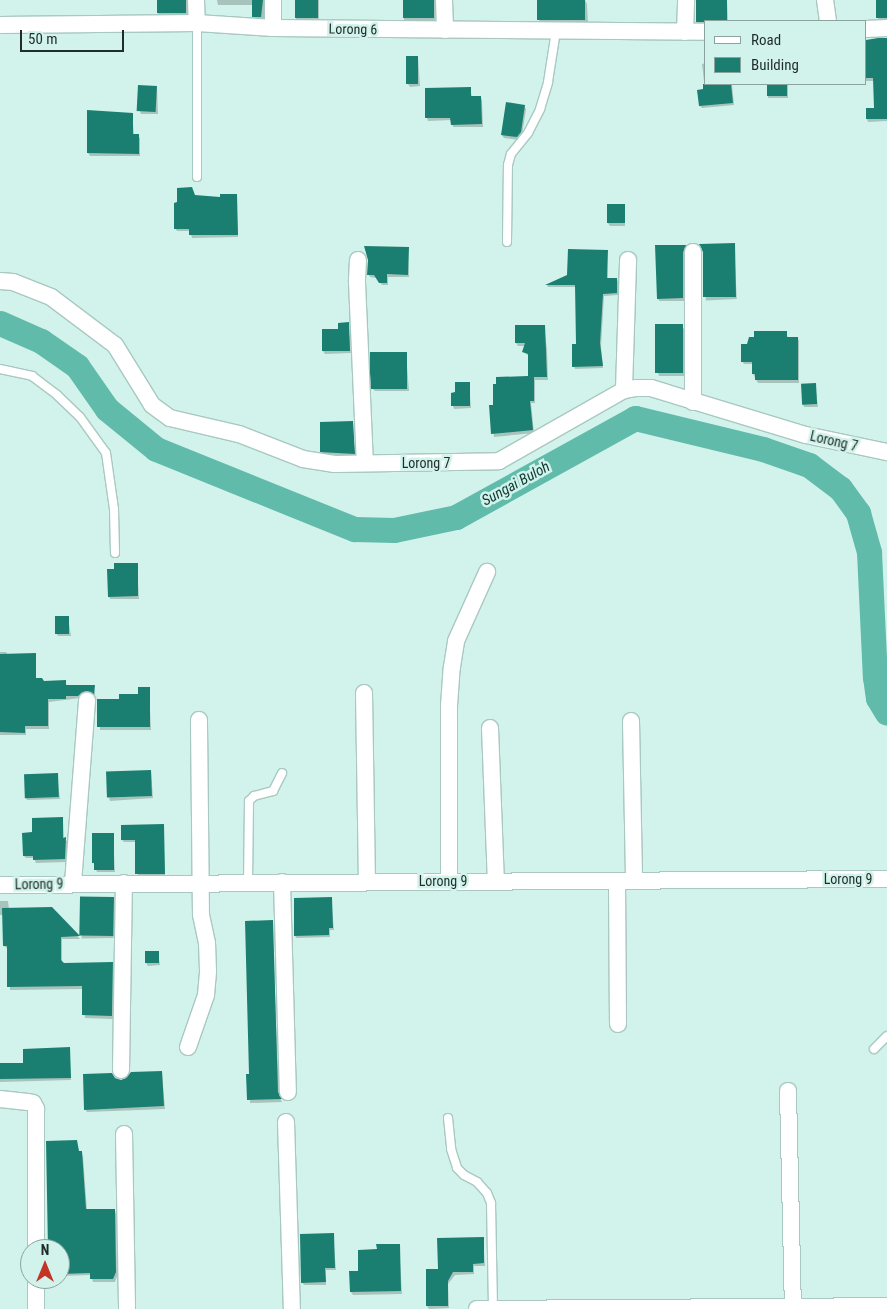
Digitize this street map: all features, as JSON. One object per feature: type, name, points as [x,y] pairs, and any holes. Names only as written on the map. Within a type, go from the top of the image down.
[{"type":"street","points":[[196,0],[197,23]]},
{"type":"street","points":[[273,0],[273,28]]},
{"type":"street","points":[[444,0],[445,30]]},
{"type":"street","points":[[685,32],[686,0]]},
{"type":"street","points":[[825,0],[828,20]]},
{"type":"street","name":"Lorong 6","points":[[0,25],[197,23],[273,28],[704,32]]},
{"type":"street","points":[[867,29],[887,28]]},
{"type":"street","points":[[693,252],[693,402]]},
{"type":"street","points":[[358,260],[356,282],[365,463]]},
{"type":"street","points":[[624,390],[628,260]]},
{"type":"street","name":"Lorong 7","points":[[0,281],[13,282],[51,296],[115,345],[152,405],[170,418],[239,434],[303,459],[335,464],[499,461],[624,390],[651,388],[806,435],[887,452]]},
{"type":"street","points":[[449,881],[449,706],[452,667],[456,641],[487,572]]},
{"type":"street","points":[[364,693],[367,882]]},
{"type":"street","points":[[73,884],[87,700]]},
{"type":"street","points":[[188,1047],[206,995],[208,971],[207,944],[201,915],[198,720]]},
{"type":"street","points":[[631,721],[634,880]]},
{"type":"street","points":[[490,728],[496,881]]},
{"type":"street","name":"Lorong 9","points":[[0,885],[887,879]]},
{"type":"street","points":[[617,881],[618,1024]]},
{"type":"street","points":[[282,882],[288,1092]]},
{"type":"street","points":[[121,1070],[124,883]]},
{"type":"street","points":[[788,1091],[793,1308]]},
{"type":"street","points":[[0,1098],[34,1103],[36,1109],[36,1239]]},
{"type":"street","points":[[286,1122],[292,1309]]},
{"type":"street","points":[[124,1134],[127,1309]]},
{"type":"street","points":[[36,1289],[36,1309]]},
{"type":"street","points":[[477,1309],[887,1306]]},
{"type":"lane","points":[[197,23],[197,177]]},
{"type":"lane","points":[[507,242],[508,165],[511,154],[528,133],[540,109],[548,82],[556,31]]},
{"type":"lane","points":[[0,369],[32,376],[57,395],[80,418],[106,454],[114,509],[115,553]]},
{"type":"lane","points":[[248,882],[249,801],[254,796],[273,791],[282,773]]},
{"type":"lane","points":[[874,1049],[887,1036]]},
{"type":"lane","points":[[448,1118],[450,1150],[457,1168],[464,1175],[477,1182],[487,1193],[491,1203],[493,1309]]},
{"type":"building","points":[[157,0],[186,0],[186,13],[157,13]]},
{"type":"building","points":[[252,0],[263,0],[261,17],[252,17]]},
{"type":"building","points":[[295,0],[318,0],[318,18],[295,18]]},
{"type":"building","points":[[403,0],[434,0],[434,18],[403,18]]},
{"type":"building","points":[[537,0],[585,0],[585,20],[537,20]]},
{"type":"building","points":[[696,0],[727,0],[727,20],[696,22]]},
{"type":"building","points":[[876,0],[887,0],[887,18],[876,18]]},
{"type":"building","points":[[887,38],[887,119],[866,119],[866,108],[874,108],[873,78],[867,78],[867,40]]},
{"type":"building","points":[[406,56],[418,56],[418,84],[406,84]]},
{"type":"building","points":[[703,84],[731,85],[733,103],[699,106],[697,90],[703,89]]},
{"type":"building","points":[[138,85],[157,86],[156,112],[137,111]]},
{"type":"building","points":[[767,85],[787,85],[787,96],[767,96]]},
{"type":"building","points":[[471,87],[471,96],[481,96],[482,124],[451,125],[450,118],[425,118],[425,88]]},
{"type":"building","points":[[506,102],[525,105],[521,132],[517,137],[501,135]]},
{"type":"building","points":[[87,110],[133,113],[133,134],[139,134],[139,154],[87,153]]},
{"type":"building","points":[[192,187],[195,195],[220,197],[220,194],[237,194],[238,235],[189,235],[189,229],[174,229],[174,203],[177,202],[177,188]]},
{"type":"building","points":[[607,204],[625,204],[625,223],[607,223]]},
{"type":"building","points":[[735,243],[736,297],[703,297],[703,252],[699,244]]},
{"type":"building","points":[[655,245],[687,245],[683,252],[683,298],[657,299]]},
{"type":"building","points":[[364,246],[409,247],[408,275],[387,274],[387,283],[379,283],[374,275],[367,275],[368,260]]},
{"type":"building","points":[[568,249],[608,250],[607,278],[617,278],[617,293],[603,294],[600,343],[603,366],[572,367],[572,344],[576,344],[575,285],[545,285],[567,275]]},
{"type":"building","points":[[349,322],[350,351],[322,351],[322,329],[338,329],[338,323]]},
{"type":"building","points":[[655,324],[683,324],[683,373],[655,373]]},
{"type":"building","points":[[515,325],[545,325],[547,377],[534,377],[534,401],[530,401],[533,430],[491,434],[489,405],[493,405],[493,384],[496,384],[496,377],[528,376],[528,354],[522,352],[525,343],[515,343]]},
{"type":"building","points":[[754,331],[787,331],[787,337],[798,337],[798,380],[755,380],[755,374],[752,374],[752,362],[741,362],[741,344],[747,344],[749,337],[754,337]]},
{"type":"building","points":[[370,352],[407,352],[407,389],[370,389]]},
{"type":"building","points":[[455,382],[470,382],[470,406],[451,406],[451,393],[455,392]]},
{"type":"building","points":[[816,383],[817,404],[802,405],[801,384]]},
{"type":"building","points":[[353,421],[355,454],[320,452],[320,422]]},
{"type":"building","points":[[114,563],[138,563],[138,596],[108,597],[107,569],[114,569]]},
{"type":"building","points":[[55,616],[69,616],[69,634],[55,634]]},
{"type":"building","points":[[36,653],[36,678],[42,678],[44,681],[66,680],[66,685],[95,685],[94,695],[87,691],[78,696],[66,696],[66,699],[48,699],[48,726],[25,726],[25,733],[0,732],[0,654]]},
{"type":"building","points":[[138,687],[150,687],[150,727],[97,727],[97,699],[119,699],[119,694],[138,694]]},
{"type":"building","points":[[151,770],[152,796],[107,798],[106,772]]},
{"type":"building","points":[[58,773],[59,797],[25,798],[24,774]]},
{"type":"building","points":[[63,817],[63,838],[66,837],[65,859],[33,860],[33,856],[23,856],[22,833],[32,832],[32,818]]},
{"type":"building","points":[[164,824],[165,874],[135,874],[135,840],[121,840],[121,825]]},
{"type":"building","points":[[92,833],[114,833],[114,870],[94,870],[94,863],[92,863]]},
{"type":"building","points":[[80,896],[114,897],[113,936],[79,935]]},
{"type":"building","points":[[332,897],[333,928],[329,928],[329,935],[294,936],[294,898]]},
{"type":"building","points":[[52,907],[80,936],[61,937],[61,960],[64,963],[113,962],[112,1016],[82,1015],[82,986],[7,987],[7,946],[3,946],[2,908]]},
{"type":"building","points":[[273,920],[278,1092],[282,1099],[247,1100],[246,1074],[249,1074],[245,921]]},
{"type":"building","points":[[145,951],[159,951],[159,963],[145,963]]},
{"type":"building","points":[[70,1047],[71,1078],[0,1079],[0,1063],[23,1063],[23,1049]]},
{"type":"building","points":[[162,1071],[164,1106],[84,1110],[83,1074],[112,1073],[115,1078],[121,1080],[126,1078],[131,1072]]},
{"type":"building","points":[[77,1140],[79,1151],[82,1151],[86,1209],[115,1209],[116,1272],[113,1279],[90,1279],[90,1273],[70,1274],[70,1239],[48,1239],[46,1141]]},
{"type":"building","points":[[334,1233],[335,1268],[325,1268],[326,1282],[301,1283],[300,1234]]},
{"type":"building","points":[[484,1237],[484,1263],[473,1264],[473,1272],[453,1272],[448,1281],[448,1306],[426,1306],[426,1269],[438,1269],[437,1238]]},
{"type":"building","points":[[376,1244],[400,1244],[401,1291],[350,1292],[349,1271],[358,1271],[358,1250],[377,1249]]},
{"type":"waterway","name":"Sungai Buloh","points":[[0,323],[41,341],[77,366],[107,409],[156,449],[354,529],[394,530],[456,517],[635,418],[763,449],[809,465],[840,488],[858,513],[869,552],[875,677],[878,698],[887,713]]}]
